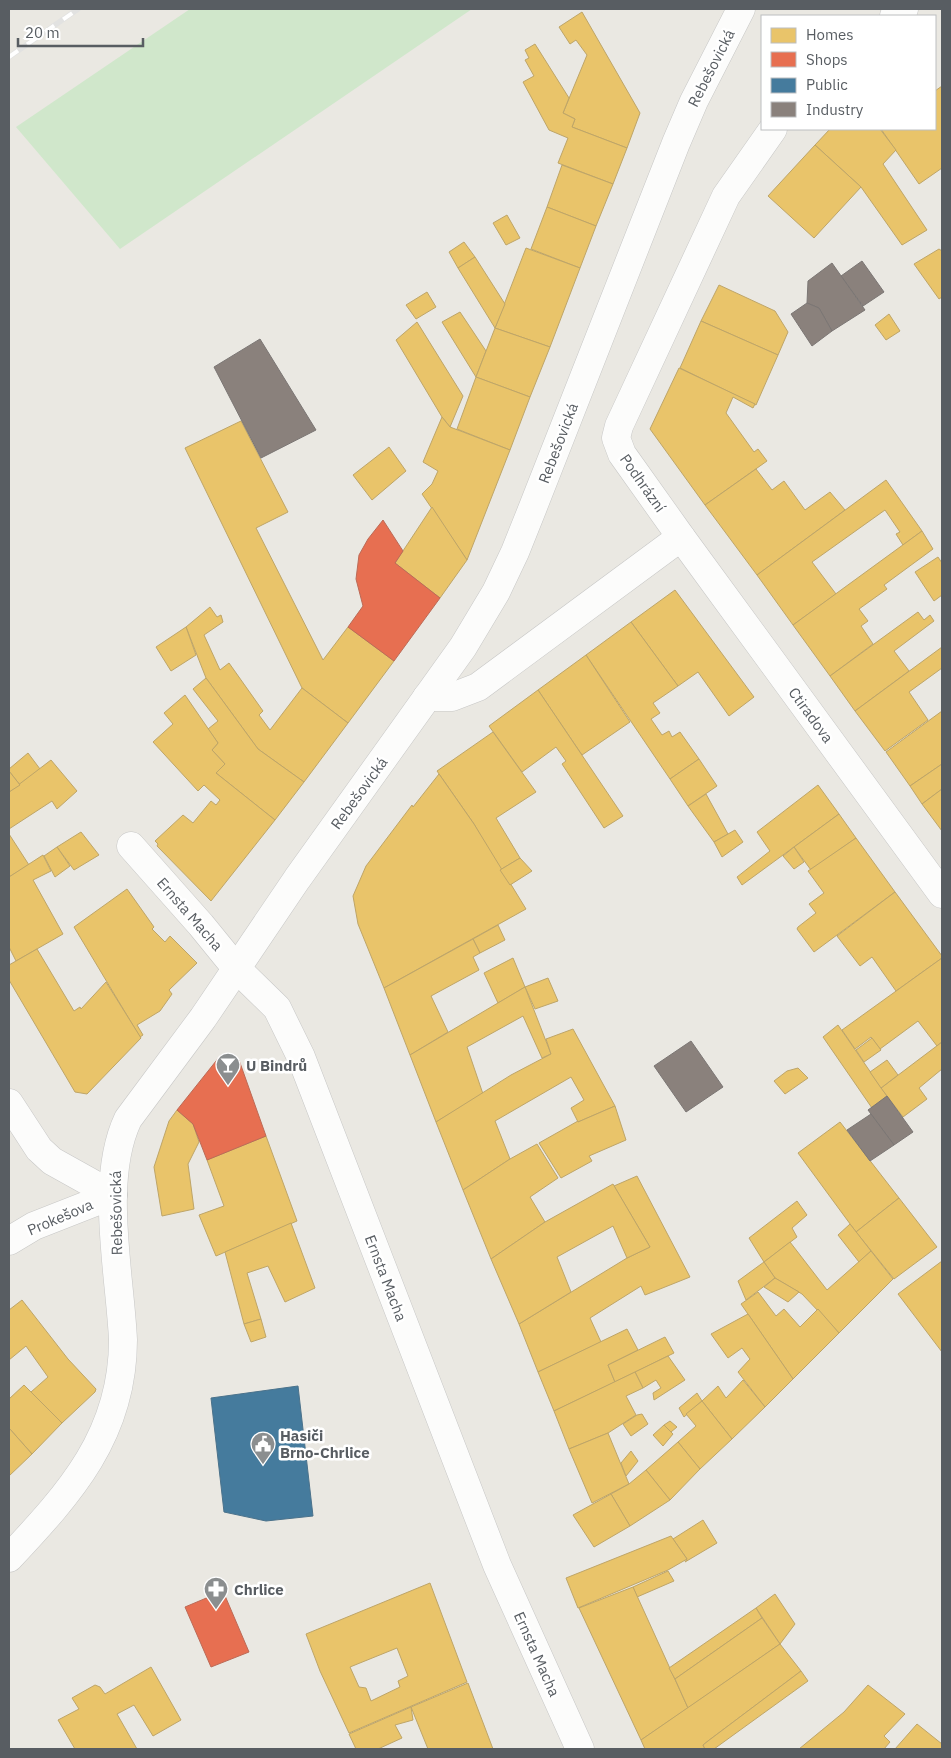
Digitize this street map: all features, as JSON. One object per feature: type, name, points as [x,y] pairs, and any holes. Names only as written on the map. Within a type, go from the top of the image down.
[{"type":"street","name":"Rebešovická","points":[[9,1558],[52,1512],[76,1481],[98,1447],[109,1421],[119,1388],[123,1362],[122,1317],[113,1195],[119,1144],[128,1119],[202,1018],[297,879],[463,647],[496,592],[515,552],[676,143],[698,93],[742,9]]},
{"type":"street","name":"Podhrázní","points":[[681,537],[622,454],[616,438],[619,426],[726,196],[772,130]]},
{"type":"street","points":[[427,697],[452,697],[478,687],[681,537]]},
{"type":"street","name":"Ctiradova","points":[[681,537],[942,894]]},
{"type":"street","name":"Ernsta Macha","points":[[131,846],[236,968],[277,1008],[301,1057],[497,1565],[580,1749]]},
{"type":"street","points":[[9,1103],[39,1150],[52,1161],[113,1195]]},
{"type":"street","name":"Prokešova","points":[[9,1241],[34,1226],[113,1195]]},
{"type":"green space","points":[[190,9],[472,9],[120,249],[16,127]]},
{"type":"building: Homes","points":[[582,12],[640,113],[627,148],[572,127],[575,119],[563,113],[587,55],[576,40],[570,44],[559,27]]},
{"type":"building: Homes","points":[[535,44],[569,98],[563,113],[575,119],[572,127],[627,148],[613,184],[558,163],[568,138],[549,130],[523,82],[534,76],[525,60],[529,58],[525,50]]},
{"type":"building: Homes","points":[[942,86],[942,168],[919,184],[882,130],[936,130],[936,90]]},
{"type":"building: Homes","points":[[829,130],[881,130],[896,150],[883,164],[927,230],[902,245],[861,187],[815,145]]},
{"type":"building: Homes","points":[[815,145],[861,187],[814,238],[768,196]]},
{"type":"building: Homes","points":[[562,165],[613,184],[596,226],[547,207]]},
{"type":"building: Homes","points":[[547,207],[596,226],[580,268],[531,249]]},
{"type":"building: Homes","points":[[507,215],[520,238],[506,245],[493,223]]},
{"type":"building: Homes","points":[[464,242],[475,257],[458,268],[449,252]]},
{"type":"building: Homes","points":[[526,248],[580,268],[550,347],[495,328]]},
{"type":"building: Homes","points":[[939,249],[942,251],[942,297],[939,299],[914,264]]},
{"type":"building: Homes","points":[[475,257],[505,304],[495,328],[458,268]]},
{"type":"building: Homes","points":[[719,285],[775,311],[788,332],[778,355],[701,321]]},
{"type":"building: Homes","points":[[427,292],[436,307],[416,319],[406,305]]},
{"type":"building: Homes","points":[[460,312],[486,351],[476,377],[442,322]]},
{"type":"building: Homes","points":[[889,314],[900,331],[886,340],[875,325]]},
{"type":"building: Homes","points":[[701,321],[778,355],[756,405],[680,368]]},
{"type":"building: Homes","points":[[417,322],[463,396],[450,427],[442,417],[396,340]]},
{"type":"building: Homes","points":[[495,328],[550,347],[530,397],[476,377]]},
{"type":"building: Homes","points":[[679,368],[755,404],[753,408],[733,397],[726,413],[754,452],[758,449],[767,461],[705,505],[650,429]]},
{"type":"building: Homes","points":[[476,377],[530,397],[510,450],[457,429]]},
{"type":"building: Homes","points":[[442,417],[450,427],[510,450],[467,560],[422,494],[432,484],[438,471],[423,462]]},
{"type":"building: Homes","points":[[241,421],[288,512],[256,528],[323,660],[348,627],[394,661],[348,723],[302,688],[185,448]]},
{"type":"building: Homes","points":[[389,447],[406,471],[372,500],[353,475]]},
{"type":"building: Homes","points":[[756,469],[772,490],[784,481],[805,510],[830,492],[845,510],[757,575],[705,505]]},
{"type":"building: Homes","points":[[886,480],[922,531],[903,545],[896,534],[900,532],[885,510],[812,562],[836,594],[793,625],[757,575]]},
{"type":"building: Homes","points":[[432,507],[467,560],[440,598],[395,563]]},
{"type":"building: Homes","points":[[922,531],[933,549],[884,585],[887,589],[859,609],[868,621],[861,626],[873,644],[830,676],[793,625]]},
{"type":"building: Homes","points":[[938,557],[942,563],[942,595],[934,601],[915,572]]},
{"type":"building: Homes","points":[[675,590],[754,697],[729,716],[698,672],[678,686],[631,622]]},
{"type":"building: Homes","points":[[210,607],[217,617],[221,615],[223,622],[204,635],[220,670],[229,663],[263,711],[259,715],[270,730],[302,688],[348,723],[304,782],[258,749],[206,678],[186,627]]},
{"type":"building: Homes","points":[[918,612],[924,620],[930,615],[934,621],[894,651],[909,671],[855,711],[830,676]]},
{"type":"building: Homes","points":[[631,622],[678,686],[653,703],[660,713],[651,719],[662,735],[669,731],[672,737],[680,732],[699,759],[670,779],[586,655]]},
{"type":"building: Homes","points":[[186,627],[196,655],[171,671],[156,647]]},
{"type":"building: Homes","points":[[942,647],[942,668],[909,692],[928,720],[885,751],[855,711]]},
{"type":"building: Homes","points":[[586,655],[630,722],[582,755],[538,690]]},
{"type":"building: Homes","points":[[206,678],[258,749],[304,782],[275,820],[216,773],[225,764],[212,750],[218,743],[208,729],[218,721],[193,689]]},
{"type":"building: Homes","points":[[538,690],[623,816],[604,828],[562,764],[566,761],[556,747],[522,772],[489,726]]},
{"type":"building: Homes","points":[[185,695],[218,743],[212,750],[225,764],[216,773],[275,820],[211,901],[157,846],[158,844],[155,841],[183,815],[193,823],[211,801],[216,805],[220,800],[204,785],[198,791],[153,742],[173,724],[164,713]]},
{"type":"building: Homes","points":[[942,711],[942,764],[910,786],[886,752]]},
{"type":"building: Homes","points":[[493,732],[536,792],[496,818],[520,858],[500,870],[474,824],[437,771]]},
{"type":"building: Homes","points":[[28,753],[40,769],[20,785],[9,769]]},
{"type":"building: Homes","points":[[699,759],[717,786],[688,806],[670,779]]},
{"type":"building: Homes","points":[[51,760],[77,791],[57,809],[52,801],[9,829],[9,792]]},
{"type":"building: Homes","points":[[942,764],[942,789],[922,804],[910,786]]},
{"type":"building: Homes","points":[[9,771],[20,785],[9,792]]},
{"type":"building: Homes","points":[[439,774],[474,824],[526,909],[384,988],[358,924],[353,896],[366,866],[412,805],[413,807]]},
{"type":"building: Homes","points":[[818,785],[839,814],[742,885],[737,877],[770,851],[757,832]]},
{"type":"building: Homes","points":[[942,789],[942,831],[922,804]]},
{"type":"building: Homes","points":[[706,794],[728,834],[714,842],[688,806]]},
{"type":"building: Homes","points":[[839,814],[856,838],[811,870],[794,847]]},
{"type":"building: Homes","points":[[735,830],[743,842],[722,857],[714,842]]},
{"type":"building: Homes","points":[[81,832],[99,855],[74,870],[57,847]]},
{"type":"building: Homes","points":[[9,834],[29,865],[9,877]]},
{"type":"building: Homes","points":[[856,838],[895,892],[814,952],[797,929],[816,913],[809,904],[824,893],[808,871]]},
{"type":"building: Homes","points":[[57,847],[70,866],[55,877],[44,856]]},
{"type":"building: Homes","points":[[794,847],[804,862],[794,869],[783,856]]},
{"type":"building: Homes","points":[[43,855],[51,871],[33,880],[63,934],[16,961],[9,947],[9,877]]},
{"type":"building: Homes","points":[[520,858],[532,871],[510,885],[500,870]]},
{"type":"building: Homes","points":[[127,889],[154,927],[152,929],[165,942],[170,936],[197,963],[169,990],[172,994],[160,1011],[137,1025],[143,1035],[140,1037],[74,927]]},
{"type":"building: Homes","points":[[895,892],[942,956],[942,958],[896,991],[872,957],[860,966],[837,936]]},
{"type":"building: Homes","points":[[498,925],[505,940],[480,953],[473,939]]},
{"type":"building: Homes","points":[[473,939],[480,953],[473,957],[479,970],[431,996],[448,1032],[410,1055],[384,988]]},
{"type":"building: Homes","points":[[37,949],[74,1011],[80,1007],[81,1009],[106,982],[141,1038],[87,1094],[75,1092],[9,980],[9,965]]},
{"type":"building: Homes","points":[[513,958],[525,987],[498,1003],[484,973]]},
{"type":"building: Homes","points":[[942,958],[942,1042],[937,1046],[918,1021],[880,1049],[871,1037],[855,1049],[842,1030]]},
{"type":"building: Homes","points":[[548,978],[558,1001],[535,1009],[525,987]]},
{"type":"building: Homes","points":[[525,987],[551,1054],[542,1058],[523,1016],[467,1047],[483,1094],[436,1122],[410,1055]]},
{"type":"building: Homes","points":[[838,1025],[887,1096],[872,1108],[823,1037]]},
{"type":"building: Homes","points":[[573,1029],[615,1106],[578,1122],[571,1108],[584,1100],[571,1077],[495,1121],[510,1159],[463,1190],[436,1122],[511,1075],[551,1054],[546,1039]]},
{"type":"building: Homes","points":[[872,1038],[881,1050],[864,1062],[856,1050]]},
{"type":"building: Homes","points":[[942,1042],[942,1069],[919,1088],[927,1099],[903,1117],[881,1088]]},
{"type":"building: Homes","points":[[887,1060],[898,1075],[881,1088],[870,1072]]},
{"type":"building: Homes","points":[[798,1068],[808,1078],[785,1094],[774,1081],[787,1071]]},
{"type":"building: Homes","points":[[615,1106],[626,1140],[589,1156],[592,1161],[561,1178],[539,1143],[578,1121]]},
{"type":"building: Homes","points":[[177,1110],[193,1124],[199,1142],[188,1164],[194,1209],[162,1216],[154,1167],[169,1121]]},
{"type":"building: Homes","points":[[840,1122],[899,1198],[856,1232],[798,1153]]},
{"type":"building: Homes","points":[[266,1136],[297,1221],[216,1256],[199,1215],[224,1206],[207,1160]]},
{"type":"building: Homes","points":[[537,1144],[558,1178],[530,1197],[545,1222],[491,1259],[463,1190],[510,1159]]},
{"type":"building: Homes","points":[[637,1176],[690,1277],[645,1295],[641,1286],[590,1318],[601,1342],[538,1372],[519,1324],[627,1258],[650,1247],[614,1186]]},
{"type":"building: Homes","points":[[613,1184],[650,1247],[627,1258],[613,1226],[557,1257],[571,1292],[519,1324],[491,1259],[545,1222]]},
{"type":"building: Homes","points":[[899,1198],[937,1247],[894,1279],[856,1232]]},
{"type":"building: Homes","points":[[797,1201],[807,1215],[792,1228],[797,1237],[764,1262],[749,1238]]},
{"type":"building: Homes","points":[[291,1223],[315,1288],[285,1302],[268,1266],[247,1273],[261,1319],[244,1324],[225,1252]]},
{"type":"building: Homes","points":[[850,1224],[871,1251],[859,1262],[838,1235]]},
{"type":"building: Homes","points":[[790,1242],[827,1290],[871,1251],[893,1279],[839,1333],[802,1294],[775,1278],[764,1262]]},
{"type":"building: Homes","points":[[942,1261],[942,1352],[898,1294]]},
{"type":"building: Homes","points":[[764,1262],[775,1278],[746,1300],[738,1281]]},
{"type":"building: Homes","points":[[775,1278],[799,1292],[788,1302],[764,1287]]},
{"type":"building: Homes","points":[[758,1292],[776,1316],[784,1309],[800,1327],[818,1309],[839,1333],[793,1379],[741,1304]]},
{"type":"building: Homes","points":[[22,1300],[68,1359],[96,1389],[62,1423],[31,1392],[48,1377],[26,1346],[9,1360],[9,1310]]},
{"type":"building: Homes","points":[[748,1314],[793,1379],[765,1407],[738,1372],[750,1359],[742,1348],[728,1358],[711,1334]]},
{"type":"building: Homes","points":[[261,1319],[266,1337],[251,1342],[244,1324]]},
{"type":"building: Homes","points":[[627,1329],[638,1350],[608,1365],[615,1382],[554,1411],[538,1372]]},
{"type":"building: Homes","points":[[665,1337],[674,1353],[615,1382],[608,1365]]},
{"type":"building: Homes","points":[[668,1356],[685,1380],[654,1400],[653,1393],[661,1388],[656,1380],[643,1388],[635,1372]]},
{"type":"building: Homes","points":[[635,1372],[643,1388],[626,1396],[636,1415],[608,1433],[569,1449],[554,1411]]},
{"type":"building: Homes","points":[[743,1380],[765,1407],[732,1439],[702,1401],[718,1386],[726,1398]]},
{"type":"building: Homes","points":[[24,1385],[62,1423],[32,1454],[9,1428],[9,1399]]},
{"type":"building: Homes","points":[[697,1393],[702,1401],[684,1417],[679,1408]]},
{"type":"building: Homes","points":[[702,1401],[732,1439],[700,1469],[678,1442],[696,1426],[686,1414]]},
{"type":"building: Homes","points":[[642,1414],[648,1424],[631,1436],[623,1424]]},
{"type":"building: Homes","points":[[670,1421],[677,1427],[671,1432],[664,1425]]},
{"type":"building: Homes","points":[[664,1425],[673,1434],[663,1446],[653,1435]]},
{"type":"building: Homes","points":[[9,1428],[32,1454],[9,1476]]},
{"type":"building: Homes","points":[[608,1433],[629,1484],[592,1503],[569,1449]]},
{"type":"building: Homes","points":[[678,1442],[700,1469],[670,1500],[646,1470]]},
{"type":"building: Homes","points":[[631,1451],[638,1461],[626,1476],[621,1463]]},
{"type":"building: Homes","points":[[646,1470],[670,1500],[630,1526],[611,1494],[629,1484]]},
{"type":"building: Homes","points":[[611,1494],[630,1526],[594,1547],[573,1515]]},
{"type":"building: Homes","points":[[703,1520],[717,1543],[685,1562],[687,1559],[673,1539]]},
{"type":"building: Homes","points":[[671,1536],[687,1559],[668,1570],[578,1608],[566,1578]]},
{"type":"building: Homes","points":[[668,1571],[674,1581],[637,1597],[633,1587]]},
{"type":"building: Homes","points":[[430,1583],[467,1682],[349,1733],[320,1671],[306,1634]],"holes":[[[397,1648],[408,1676],[398,1681],[400,1687],[371,1701],[366,1688],[359,1687],[350,1667]]]},
{"type":"building: Homes","points":[[633,1587],[688,1708],[641,1740],[579,1608]]},
{"type":"building: Homes","points":[[775,1594],[795,1624],[780,1644],[756,1608]]},
{"type":"building: Homes","points":[[756,1608],[762,1618],[675,1679],[669,1668]]},
{"type":"building: Homes","points":[[762,1618],[780,1644],[688,1708],[675,1679]]},
{"type":"building: Homes","points":[[780,1644],[801,1671],[703,1745],[705,1749],[645,1749],[641,1740]]},
{"type":"building: Homes","points":[[151,1667],[181,1720],[153,1736],[134,1705],[117,1714],[137,1749],[75,1749],[58,1720],[79,1709],[72,1698],[95,1685],[100,1687],[105,1694]]},
{"type":"building: Homes","points":[[801,1671],[808,1681],[714,1749],[705,1749],[703,1745]]},
{"type":"building: Homes","points":[[468,1683],[493,1749],[428,1749],[411,1707]]},
{"type":"building: Homes","points":[[868,1685],[905,1714],[884,1736],[890,1742],[884,1749],[799,1749],[844,1712]]},
{"type":"building: Homes","points":[[411,1707],[413,1720],[395,1725],[402,1738],[378,1749],[356,1749],[349,1734]]},
{"type":"building: Homes","points":[[917,1724],[942,1744],[942,1749],[895,1749]]},
{"type":"building: Shops","points":[[383,520],[403,551],[395,563],[440,598],[394,661],[348,627],[363,606],[356,579],[359,555],[368,539]]},
{"type":"building: Shops","points":[[220,1056],[239,1060],[266,1136],[207,1160],[193,1124],[177,1110]]},
{"type":"building: Shops","points":[[223,1591],[249,1652],[211,1667],[185,1607]]},
{"type":"building: Public","name":"Hasiči Brno-Chrlice","points":[[298,1386],[313,1516],[266,1521],[224,1512],[211,1398]]},
{"type":"building: Industry","points":[[862,261],[884,292],[863,306],[841,276]]},
{"type":"building: Industry","points":[[832,263],[865,310],[832,331],[819,308],[807,303],[808,281]]},
{"type":"building: Industry","points":[[807,303],[819,308],[832,331],[812,346],[791,314]]},
{"type":"building: Industry","points":[[260,339],[316,430],[261,458],[214,367]]},
{"type":"building: Industry","points":[[691,1041],[723,1087],[686,1112],[654,1066]]},
{"type":"building: Industry","points":[[887,1096],[913,1132],[894,1145],[868,1110]]},
{"type":"building: Industry","points":[[871,1114],[894,1145],[870,1161],[847,1130]]},
{"type":"railway","points":[[9,57],[78,9]]},
{"type":"place","name":"U Bindrů","points":[[228,1086]]},
{"type":"place","name":"Hasiči Brno-Chrlice","points":[[263,1465]]},
{"type":"place","name":"Chrlice","points":[[216,1610]]}]
